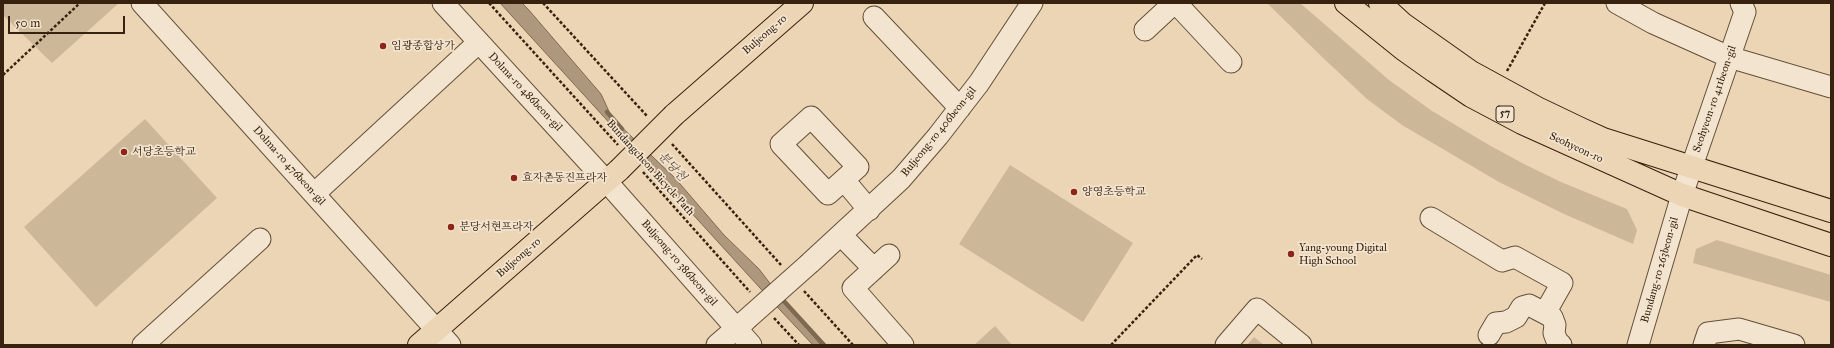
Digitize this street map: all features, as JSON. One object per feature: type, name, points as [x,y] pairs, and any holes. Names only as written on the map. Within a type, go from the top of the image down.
[{"type":"main road","name":"Buljeong-ro","points":[[419,345],[443,337],[613,176],[674,115],[802,3]]},
{"type":"main road","name":"Seohyeon-ro","points":[[1346,3],[1403,49],[1472,96],[1576,148],[1682,194],[1831,245]]},
{"type":"main road","name":"Seohyeon-ro","points":[[1380,3],[1403,24],[1471,72],[1537,108],[1603,139],[1831,211]]},
{"type":"street","name":"Dolma-ro 476beon-gil","points":[[142,3],[443,337]]},
{"type":"street","name":"Dolma-ro 486beon-gil","points":[[443,3],[479,42],[613,176]]},
{"type":"street","name":"Buljeong-ro 406beon-gil","points":[[717,345],[869,210],[906,174],[960,108],[1032,3]]},
{"type":"street","points":[[1145,30],[1175,3],[1231,62]]},
{"type":"street","points":[[1617,3],[1653,22],[1729,57],[1831,87]]},
{"type":"street","name":"Seohyeon-ro 411beon-gil","points":[[1682,194],[1745,12],[1741,3]]},
{"type":"street","points":[[874,17],[960,108]]},
{"type":"street","points":[[314,194],[479,42]]},
{"type":"street","name":"Buljeong-ro 386beon-gil","points":[[613,176],[741,324],[751,345]]},
{"type":"street","points":[[844,180],[869,210]]},
{"type":"street","name":"Bundang-ro 263beon-gil","points":[[1638,345],[1682,194]]},
{"type":"street","points":[[1431,218],[1502,261],[1515,257],[1562,283],[1545,313]]},
{"type":"street","points":[[841,235],[874,269]]},
{"type":"street","points":[[143,345],[260,239]]},
{"type":"street","points":[[889,255],[853,288],[903,345]]},
{"type":"street","points":[[1488,335],[1496,323],[1506,322],[1516,317],[1522,307],[1529,305],[1552,317],[1555,325],[1554,333],[1557,341],[1561,345]]},
{"type":"street","points":[[1226,345],[1257,309],[1301,345]]},
{"type":"street","points":[[1704,345],[1708,333],[1739,329],[1794,345]]},
{"type":"path","points":[[3,75],[80,3]]},
{"type":"path","name":"Bundangcheon Bicycle Path","points":[[489,3],[620,147]]},
{"type":"path","points":[[543,3],[650,120]]},
{"type":"path","points":[[1498,86],[1545,3]]},
{"type":"path","points":[[672,143],[783,266]]},
{"type":"path","name":"Bundangcheon Bicycle Path","points":[[642,171],[754,296]]},
{"type":"path","points":[[1110,345],[1197,255],[1202,259]]},
{"type":"path","points":[[803,289],[853,345]]},
{"type":"path","points":[[769,312],[800,345]]},
{"type":"shaded area","points":[[3,3],[119,3],[52,63],[3,15]]},
{"type":"shaded area","points":[[500,3],[522,3],[528,9],[601,94],[612,118],[675,178],[724,235],[759,269],[788,307],[821,345],[813,345],[781,311]]},
{"type":"shaded area","points":[[1267,3],[1300,3],[1389,80],[1432,111],[1524,164],[1561,182],[1627,209],[1637,230],[1633,244],[1564,214],[1499,182],[1402,125],[1367,99]]},
{"type":"shaded area","points":[[145,119],[217,198],[96,307],[24,227]]},
{"type":"shaded area","points":[[1010,165],[1133,243],[1083,322],[959,244]]},
{"type":"shaded area","points":[[1717,240],[1831,275],[1831,302],[1693,263],[1696,249]]},
{"type":"shaded area","points":[[995,326],[1012,345],[974,345]]},
{"type":"shaded area","points":[[1254,337],[1264,345],[1247,345]]},
{"type":"waterway","name":"분당천","points":[[607,112],[622,129]]},
{"type":"waterway","name":"분당천","points":[[782,299],[824,345]]},
{"type":"place","name":"임광종합상가","points":[[383,46]]},
{"type":"place","name":"서당초등학교","points":[[124,152]]},
{"type":"place","name":"효자촌동진프라자","points":[[514,178]]},
{"type":"place","name":"양영초등학교","points":[[1074,192]]},
{"type":"place","name":"분당서현프라자","points":[[451,227]]},
{"type":"place","name":"Yang-young Digital High School","points":[[1291,254]]}]
